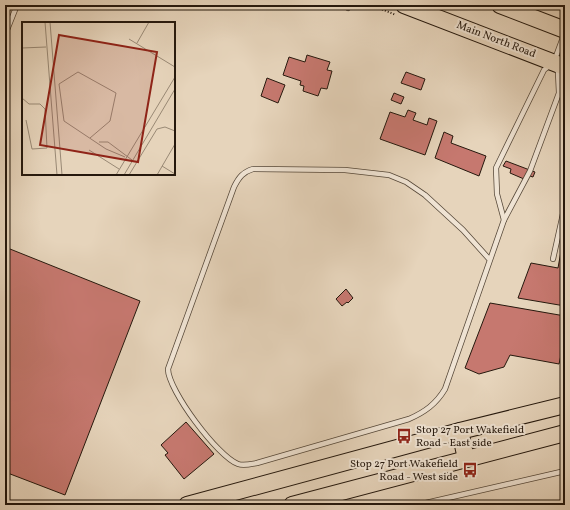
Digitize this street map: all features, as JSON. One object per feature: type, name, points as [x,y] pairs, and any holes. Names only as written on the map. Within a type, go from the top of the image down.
[{"type":"highway","name":"Main North Road","points":[[404,5],[559,64]]},
{"type":"highway","points":[[500,5],[565,31]]},
{"type":"highway","points":[[187,505],[460,431],[565,405]]},
{"type":"highway","points":[[460,431],[466,459]]},
{"type":"highway","points":[[292,505],[565,433]]},
{"type":"lane","points":[[5,35],[17,5]]},
{"type":"lane","points":[[490,260],[463,230],[425,195],[406,182],[389,175],[341,170],[253,169],[244,172],[238,178],[234,187],[168,369],[170,380],[193,419],[206,436],[229,459],[238,464],[245,465],[257,463],[409,419],[429,408],[438,400],[445,389],[504,220],[530,171],[559,93],[558,72],[565,31]]},
{"type":"lane","points":[[504,220],[497,194],[496,168],[544,70],[559,64]]},
{"type":"lane","points":[[553,259],[565,205]]},
{"type":"lane","points":[[418,505],[565,471]]},
{"type":"building","points":[[307,55],[330,62],[327,70],[332,71],[327,89],[321,88],[318,96],[303,91],[304,86],[300,85],[301,81],[283,75],[289,57],[305,62]]},
{"type":"building","points":[[406,72],[425,79],[421,90],[401,83]]},
{"type":"building","points":[[267,78],[285,85],[278,103],[261,96]]},
{"type":"building","points":[[394,93],[404,97],[401,104],[391,100]]},
{"type":"building","points":[[408,110],[416,113],[413,120],[427,125],[429,118],[437,121],[425,155],[380,139],[390,112],[405,117]]},
{"type":"building","points":[[444,132],[453,136],[451,143],[486,156],[479,176],[435,158]]},
{"type":"building","points":[[506,161],[535,172],[533,177],[526,175],[524,179],[510,173],[511,169],[503,166]]},
{"type":"building","points":[[565,229],[565,306],[518,298],[531,263],[558,268]]},
{"type":"building","points":[[5,247],[140,301],[65,495],[5,472]]},
{"type":"building","points":[[346,289],[353,298],[342,306],[336,299]]},
{"type":"building","points":[[490,303],[565,316],[565,354],[561,355],[559,364],[510,355],[504,367],[479,374],[465,368]]},
{"type":"building","points":[[186,422],[214,454],[184,479],[165,455],[168,453],[161,445]]},
{"type":"place","name":"Stop 27 Port Wakefield Road - East side","points":[[404,436]]},
{"type":"place","name":"Stop 27 Port Wakefield Road - West side","points":[[470,470]]}]
